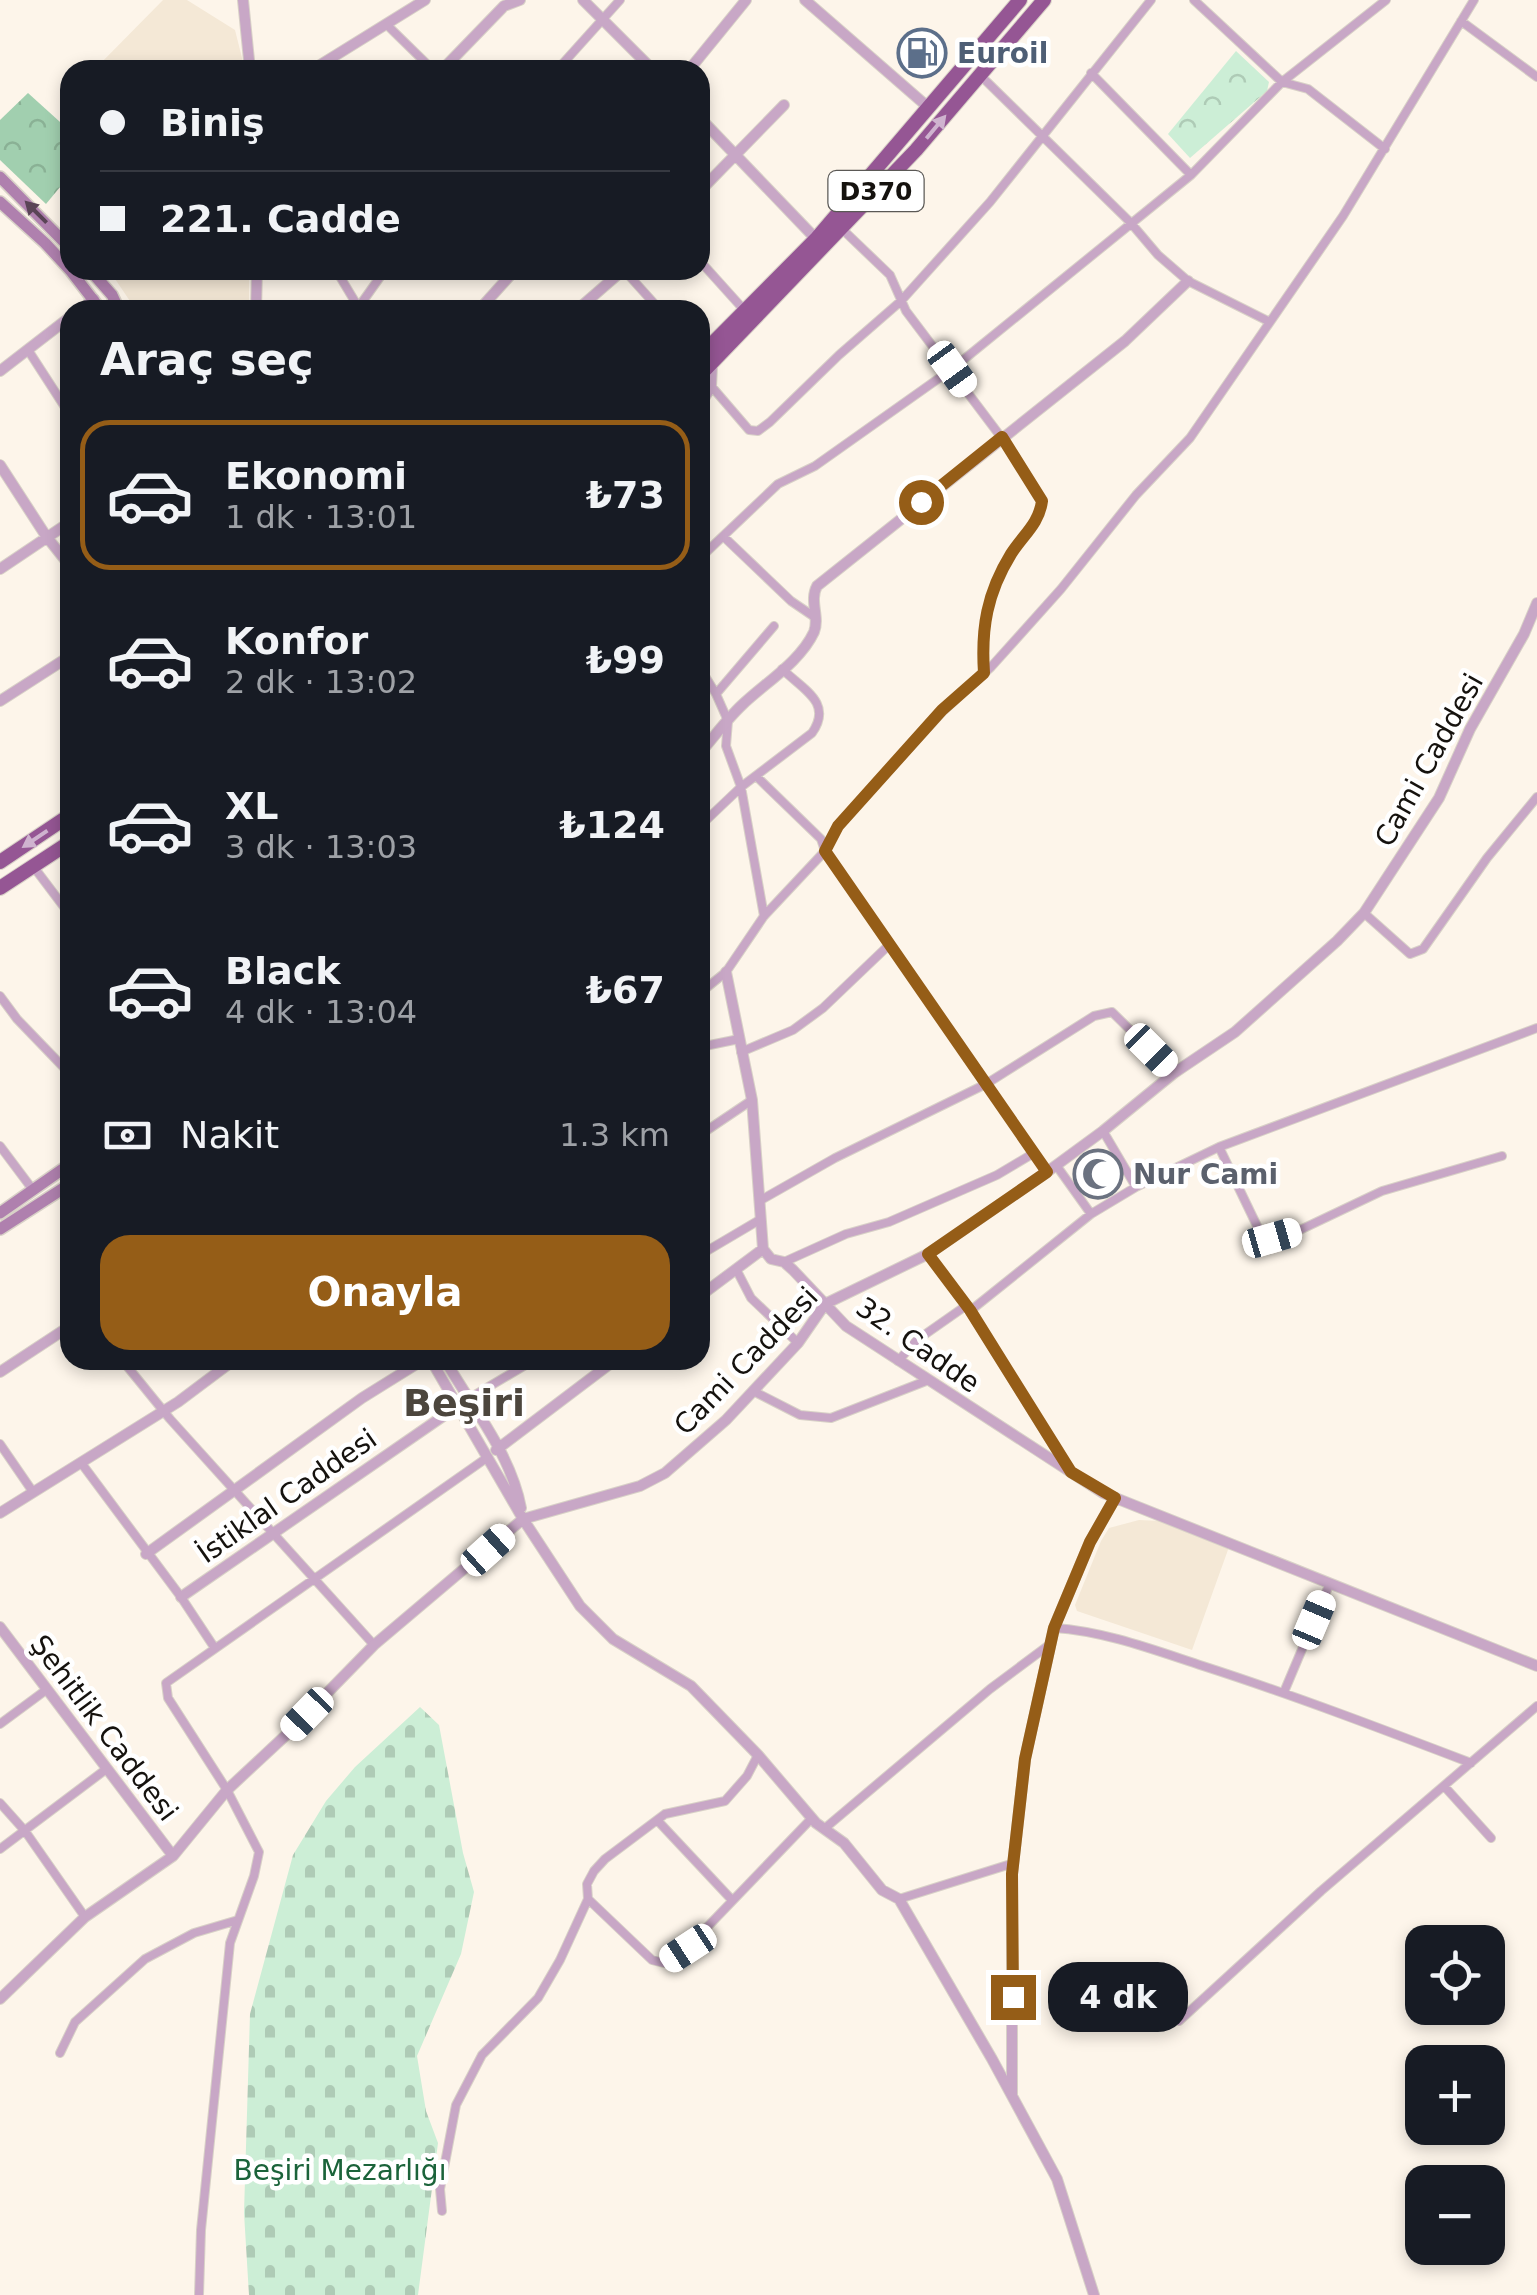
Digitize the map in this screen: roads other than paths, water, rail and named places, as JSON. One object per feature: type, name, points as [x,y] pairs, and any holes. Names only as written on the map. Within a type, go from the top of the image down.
[{"type":"highway","name":"D370","points":[[710,348],[816,238],[1020,0]]},
{"type":"highway","name":"D370","points":[[710,348],[841,228],[916,150],[1044,0]]},
{"type":"highway","points":[[0,862],[60,822]]},
{"type":"highway","points":[[0,888],[60,848]]},
{"type":"main road","points":[[0,177],[60,238]]},
{"type":"main road","points":[[0,202],[60,259]]},
{"type":"main road","points":[[78,280],[95,300]]},
{"type":"main road","points":[[99,280],[114,300]]},
{"type":"main road","points":[[0,1213],[60,1171]]},
{"type":"main road","points":[[0,1229],[60,1190]]},
{"type":"street","points":[[243,0],[249,60]]},
{"type":"street","points":[[328,60],[425,0]]},
{"type":"street","points":[[452,60],[504,6],[520,0]]},
{"type":"street","points":[[582,0],[643,60]]},
{"type":"street","points":[[566,60],[620,0]]},
{"type":"street","points":[[697,60],[746,0]]},
{"type":"street","points":[[804,0],[929,108]]},
{"type":"street","points":[[710,379],[712,387],[748,430],[758,431],[901,301],[990,202],[1152,0]]},
{"type":"street","points":[[1194,0],[1282,82],[1308,89],[1385,149]]},
{"type":"street","points":[[710,549],[778,484],[815,466],[952,369],[1191,175],[1282,82],[1386,0]]},
{"type":"street","points":[[710,985],[726,972],[764,916],[825,851],[838,826],[942,710],[984,673],[1061,588],[1136,495],[1190,438],[1385,149],[1474,0]]},
{"type":"street","points":[[1462,21],[1537,77]]},
{"type":"street","points":[[386,24],[423,60]]},
{"type":"street","points":[[1091,73],[1191,175]]},
{"type":"street","points":[[980,75],[1188,282],[1270,322]]},
{"type":"street","points":[[710,180],[784,106]]},
{"type":"street","points":[[710,129],[816,238]]},
{"type":"street","points":[[841,228],[890,275],[901,301],[1002,437],[1042,501],[1040,515],[1014,550],[990,597],[982,642],[984,673]]},
{"type":"street","points":[[710,272],[745,311]]},
{"type":"street","points":[[490,300],[507,280]]},
{"type":"street","points":[[589,300],[612,280]]},
{"type":"street","points":[[633,280],[651,300]]},
{"type":"street","points":[[710,742],[806,645],[816,628],[817,586],[1125,341],[1188,282]]},
{"type":"street","points":[[0,370],[60,325]]},
{"type":"street","points":[[28,350],[60,400]]},
{"type":"street","points":[[0,466],[60,554]]},
{"type":"street","points":[[0,569],[60,528]]},
{"type":"street","points":[[724,537],[791,601],[816,618]]},
{"type":"street","name":"Cami Caddesi","points":[[0,1999],[86,1918],[173,1856],[227,1790],[374,1645],[523,1518],[640,1486],[665,1473],[726,1420],[798,1343],[825,1304],[928,1254],[1103,1132],[1174,1073],[1234,1032],[1337,941],[1364,913],[1439,798],[1470,729],[1524,634],[1537,603]]},
{"type":"street","points":[[716,694],[774,626]]},
{"type":"street","points":[[0,701],[60,662]]},
{"type":"street","points":[[710,816],[740,788],[812,733],[822,713],[818,704],[782,670]]},
{"type":"street","points":[[710,684],[728,721],[726,746],[740,788],[764,916]]},
{"type":"street","points":[[756,776],[821,839],[825,851],[1034,1153],[1092,1214]]},
{"type":"street","points":[[1364,913],[1401,950],[1410,954],[1423,950],[1486,858],[1537,797]]},
{"type":"street","points":[[33,866],[60,902]]},
{"type":"street","points":[[741,1052],[793,1030],[890,944]]},
{"type":"street","points":[[710,1288],[764,1249],[752,1100],[726,972]]},
{"type":"street","points":[[0,996],[60,1064]]},
{"type":"street","points":[[761,1200],[835,1158],[986,1084],[1094,1016],[1112,1012],[1174,1073]]},
{"type":"street","points":[[898,1362],[917,1340],[968,1308],[1092,1214],[1136,1187],[1219,1147],[1537,1028]]},
{"type":"street","points":[[710,1045],[738,1039]]},
{"type":"street","points":[[710,1129],[752,1100]]},
{"type":"street","points":[[1103,1132],[1136,1187]]},
{"type":"street","points":[[0,1146],[41,1202]]},
{"type":"street","points":[[1219,1147],[1259,1230],[1272,1238],[1302,1229],[1382,1191],[1502,1156]]},
{"type":"street","points":[[784,1262],[997,1175],[1034,1153]]},
{"type":"street","points":[[710,1249],[761,1219]]},
{"type":"street","name":"32. Cadde","points":[[764,1249],[770,1259],[784,1262],[846,1326],[926,1381],[1115,1498],[1537,1666]]},
{"type":"street","points":[[928,1254],[968,1308],[1071,1472]]},
{"type":"street","points":[[736,1269],[751,1298],[798,1343]]},
{"type":"street","points":[[0,1372],[60,1333]]},
{"type":"street","points":[[130,1370],[234,1492],[374,1645]]},
{"type":"street","points":[[0,1513],[82,1464],[220,1370]]},
{"type":"street","points":[[146,1554],[362,1398],[410,1370]]},
{"type":"street","points":[[435,1370],[498,1448],[517,1486],[523,1518]]},
{"type":"street","points":[[449,1370],[488,1457],[580,1606],[612,1639],[691,1686],[812,1818],[844,1843],[882,1890],[899,1899],[1057,2179],[1094,2295]]},
{"type":"street","points":[[462,1402],[517,1370]]},
{"type":"street","points":[[198,2295],[230,1943],[259,1852],[227,1790],[164,1690],[166,1683],[488,1457],[602,1370]]},
{"type":"street","points":[[753,1391],[800,1415],[831,1418],[926,1381]]},
{"type":"street","name":"İstiklal Caddesi","points":[[181,1596],[462,1402]]},
{"type":"street","points":[[0,1444],[33,1492]]},
{"type":"street","points":[[82,1464],[181,1596],[214,1647]]},
{"type":"street","points":[[1012,2096],[1014,1863],[1025,1759],[1054,1628],[1090,1542],[1115,1498]]},
{"type":"street","points":[[1284,1692],[1330,1583]]},
{"type":"street","name":"Şehitlik Caddesi","points":[[0,1627],[173,1856]]},
{"type":"street","points":[[1054,1628],[1083,1630],[1284,1692],[1471,1763]]},
{"type":"street","points":[[824,1828],[1050,1645]]},
{"type":"street","points":[[0,1724],[46,1690]]},
{"type":"street","points":[[1179,2022],[1322,1891],[1537,1706]]},
{"type":"street","points":[[442,2212],[440,2188],[456,2105],[482,2055],[538,1998],[588,1900],[587,1884],[594,1871],[605,1858],[665,1814],[724,1801],[747,1776],[758,1755]]},
{"type":"street","points":[[0,1850],[105,1770]]},
{"type":"street","points":[[1444,1786],[1491,1838]]},
{"type":"street","points":[[0,1803],[25,1831],[86,1918]]},
{"type":"street","points":[[588,1900],[658,1963],[664,1963],[688,1948],[812,1818]]},
{"type":"street","points":[[657,1820],[732,1900]]},
{"type":"street","points":[[899,1899],[1014,1863]]},
{"type":"street","points":[[60,2054],[75,2022],[145,1959],[194,1933],[239,1919]]},
{"type":"place","name":"Euroil","points":[[922,53]]},
{"type":"place","name":"Nur Cami","points":[[1098,1174]]},
{"type":"district","name":"Beşiri","points":[[464,1403]]},
{"type":"park label","name":"Beşiri Mezarlığı","points":[[340,2170]]}]
